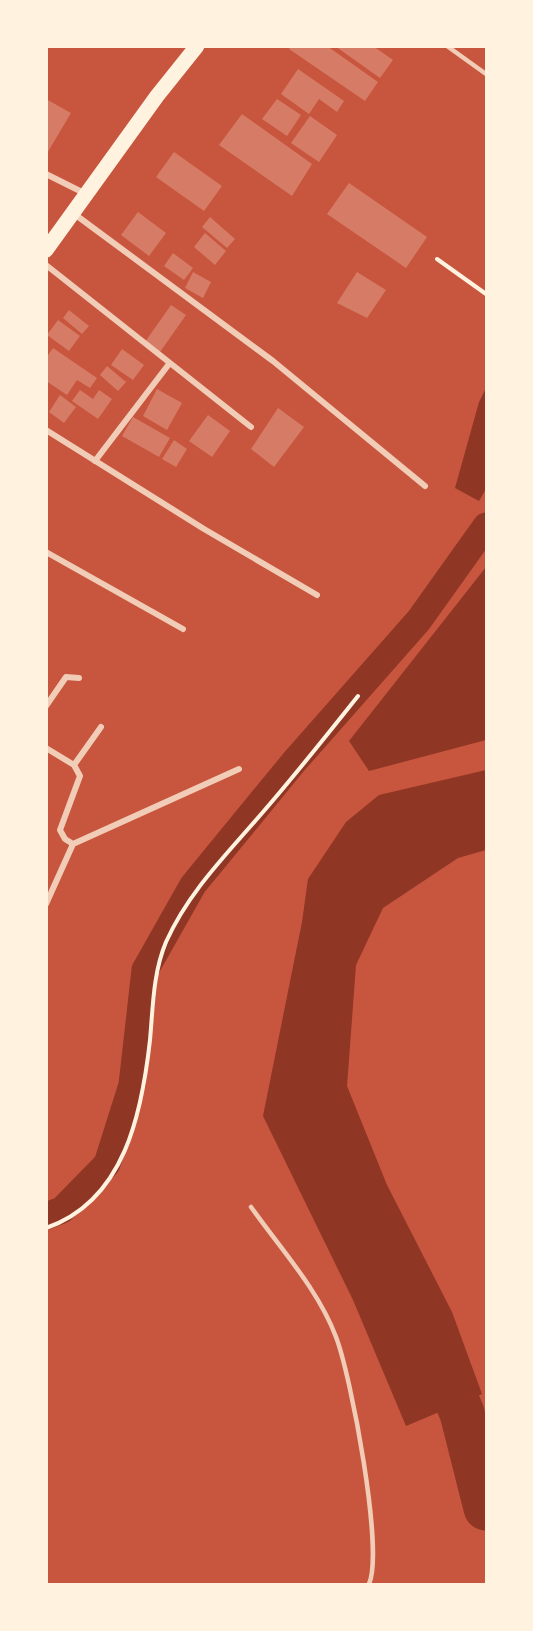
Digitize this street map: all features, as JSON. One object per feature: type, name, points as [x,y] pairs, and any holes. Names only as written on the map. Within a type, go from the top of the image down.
[{"type":"main road","points":[[47,246],[157,96],[197,46]]},
{"type":"street","points":[[46,174],[87,194]]},
{"type":"street","points":[[73,213],[273,361],[425,486]]},
{"type":"street","points":[[46,265],[251,427]]},
{"type":"street","points":[[95,461],[169,364]]},
{"type":"street","points":[[46,430],[317,595]]},
{"type":"street","points":[[46,552],[183,629]]},
{"type":"street","points":[[46,706],[66,677],[79,678]]},
{"type":"street","points":[[74,765],[101,727]]},
{"type":"street","points":[[46,748],[74,765],[80,776],[60,830],[65,839],[73,844]]},
{"type":"street","points":[[46,904],[73,844],[239,769]]},
{"type":"lane","points":[[447,46],[486,74]]},
{"type":"lane","points":[[251,1207],[314,1295],[337,1337],[371,1512],[374,1556],[369,1584]]},
{"type":"path","points":[[437,259],[486,294]]},
{"type":"path","points":[[46,1228],[68,1217],[101,1190],[128,1146],[138,1116],[145,1080],[157,969],[166,943],[198,885],[263,812],[358,696]]},
{"type":"shaded area","points":[[486,388],[486,489],[479,501],[455,488],[479,402]]},
{"type":"shaded area","points":[[486,567],[486,740],[369,771],[349,741]]},
{"type":"shaded area","points":[[486,770],[486,850],[458,858],[383,908],[356,965],[347,1086],[387,1185],[452,1312],[482,1394],[406,1426],[353,1300],[263,1116],[302,922],[308,879],[346,822],[379,795]]},
{"type":"building","points":[[291,46],[327,46],[378,82],[365,101],[289,49]]},
{"type":"building","points":[[335,46],[373,46],[393,60],[380,78]]},
{"type":"building","points":[[298,69],[344,101],[337,112],[319,99],[309,114],[281,94]]},
{"type":"building","points":[[46,99],[71,113],[46,155]]},
{"type":"building","points":[[277,99],[301,115],[287,136],[262,119]]},
{"type":"building","points":[[242,114],[312,164],[292,196],[219,145]]},
{"type":"building","points":[[310,116],[337,135],[319,162],[291,143]]},
{"type":"building","points":[[174,152],[222,186],[204,211],[156,177]]},
{"type":"building","points":[[349,183],[427,237],[406,268],[327,214]]},
{"type":"building","points":[[138,212],[166,233],[149,256],[121,235]]},
{"type":"building","points":[[210,217],[235,239],[227,248],[202,227]]},
{"type":"building","points":[[205,233],[226,251],[215,265],[194,247]]},
{"type":"building","points":[[173,253],[193,268],[184,280],[164,266]]},
{"type":"building","points":[[193,272],[211,282],[203,298],[185,288]]},
{"type":"building","points":[[357,272],[386,290],[367,318],[337,303]]},
{"type":"building","points":[[171,305],[186,315],[160,352],[145,342]]},
{"type":"building","points":[[69,310],[89,326],[82,334],[63,318]]},
{"type":"building","points":[[58,320],[80,336],[69,351],[47,335]]},
{"type":"building","points":[[53,348],[97,378],[90,388],[77,380],[67,395],[46,381],[46,358]]},
{"type":"building","points":[[122,349],[144,365],[133,380],[111,365]]},
{"type":"building","points":[[107,366],[126,382],[118,391],[100,375]]},
{"type":"building","points":[[157,389],[182,403],[167,430],[143,416]]},
{"type":"building","points":[[80,390],[93,399],[99,390],[112,399],[98,419],[72,401]]},
{"type":"building","points":[[60,395],[76,407],[64,423],[49,412]]},
{"type":"building","points":[[278,408],[304,427],[274,467],[251,449]]},
{"type":"building","points":[[208,415],[230,431],[212,457],[189,441]]},
{"type":"building","points":[[133,417],[170,438],[159,457],[122,436]]},
{"type":"building","points":[[174,440],[187,449],[176,467],[162,459]]},
{"type":"waterway","points":[[46,1216],[62,1210],[107,1164],[132,1085],[145,970],[193,885],[293,763],[419,620],[486,526]]},
{"type":"waterway","points":[[434,1346],[462,1413],[486,1508]]}]
